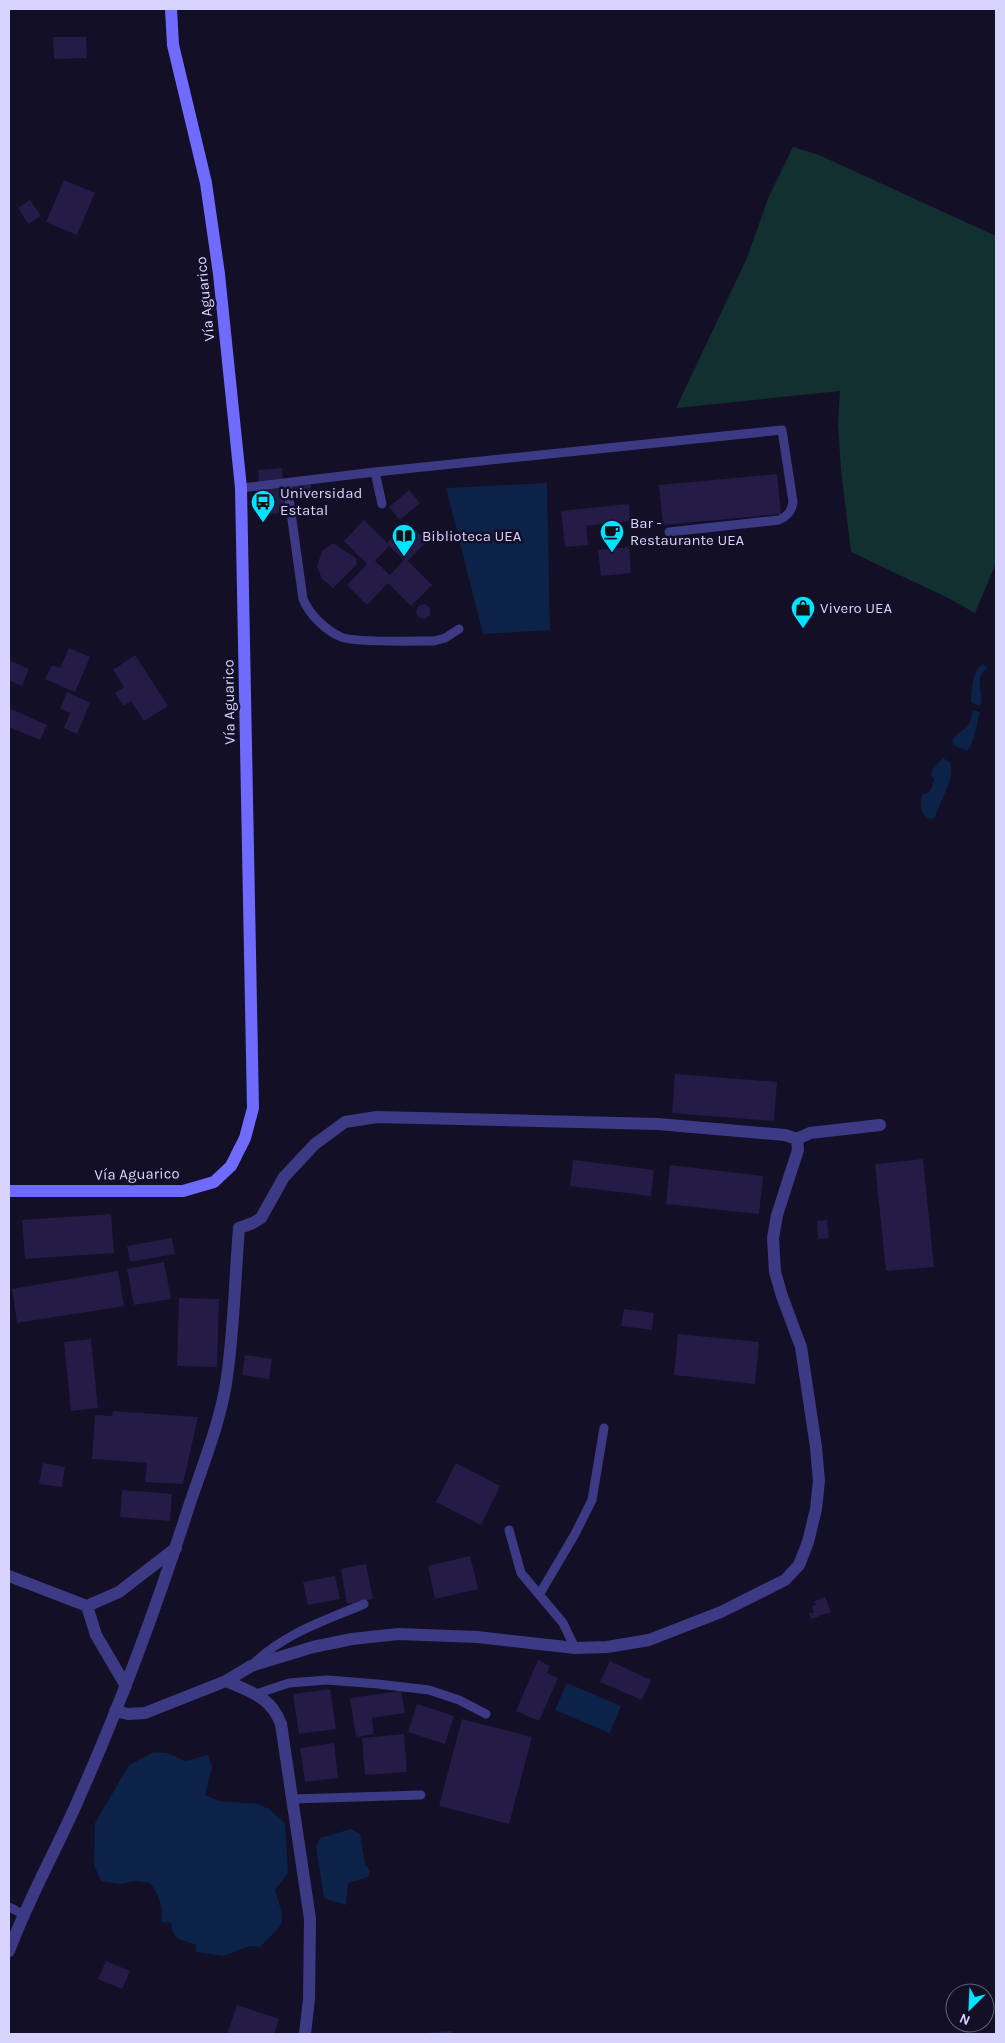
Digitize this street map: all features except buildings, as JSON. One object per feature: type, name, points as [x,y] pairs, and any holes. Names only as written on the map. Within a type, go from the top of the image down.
[{"type":"street","name":"Vía Aguarico","points":[[9,1191],[183,1191],[214,1182],[231,1166],[245,1138],[253,1108],[241,488],[219,274],[208,192],[173,45],[171,9]]},
{"type":"street","points":[[9,1951],[23,1914],[70,1818],[126,1686],[176,1548],[216,1423],[227,1378],[239,1228],[262,1218],[284,1176],[315,1144],[345,1122],[377,1117],[658,1124],[784,1135],[797,1139],[810,1133],[880,1125]]},
{"type":"street","points":[[115,1710],[128,1714],[144,1714],[226,1681],[251,1666],[314,1647],[352,1640],[398,1634],[477,1637],[575,1648],[606,1647],[649,1640],[721,1612],[785,1580],[799,1564],[808,1542],[816,1509],[819,1481],[816,1447],[801,1347],[775,1272],[773,1238],[776,1215],[798,1150],[797,1139]]},
{"type":"street","points":[[9,1576],[86,1606],[120,1592],[176,1548]]},
{"type":"street","points":[[86,1606],[96,1635],[126,1686]]},
{"type":"street","points":[[226,1681],[256,1694],[276,1711],[281,1724],[310,1919],[309,1999],[305,2034]]},
{"type":"lane","points":[[241,488],[375,472],[782,430],[793,502],[790,513],[779,520],[668,532]]},
{"type":"lane","points":[[375,472],[382,504]]},
{"type":"lane","points":[[287,484],[303,599],[308,609],[316,618],[333,632],[348,639],[434,641],[445,638],[459,629]]},
{"type":"lane","points":[[539,1595],[575,1534],[592,1500],[604,1428]]},
{"type":"lane","points":[[509,1530],[521,1574],[563,1623],[575,1648]]},
{"type":"lane","points":[[251,1666],[267,1651],[285,1639],[364,1604]]},
{"type":"lane","points":[[256,1694],[289,1683],[327,1680],[361,1682],[429,1690],[460,1700],[486,1714]]},
{"type":"lane","points":[[293,1800],[422,1795]]},
{"type":"lane","points":[[9,1907],[23,1914]]},
{"type":"green space","points":[[793,147],[819,155],[996,236],[996,563],[975,613],[948,598],[851,552],[841,470],[838,424],[840,391],[676,408],[747,258],[769,196]]},
{"type":"water","points":[[547,483],[550,630],[483,634],[446,488]]},
{"type":"water","points":[[983,664],[988,668],[981,675],[980,679],[982,702],[979,706],[971,702],[973,681],[979,667]]},
{"type":"water","points":[[973,710],[980,712],[973,739],[967,751],[953,745],[953,739],[968,724]]},
{"type":"water","points":[[943,758],[950,762],[951,776],[935,818],[929,819],[922,811],[921,799],[922,795],[928,793],[931,789],[934,779],[931,775],[932,770]]},
{"type":"water","points":[[567,1683],[621,1706],[610,1733],[555,1710]]},
{"type":"water","points":[[154,1752],[167,1753],[186,1761],[208,1755],[212,1767],[205,1795],[219,1801],[258,1804],[269,1809],[285,1823],[288,1873],[275,1890],[281,1910],[281,1922],[275,1932],[260,1947],[250,1946],[223,1956],[196,1952],[196,1945],[176,1937],[171,1923],[161,1922],[162,1911],[160,1901],[150,1883],[136,1881],[119,1884],[101,1881],[94,1865],[95,1823],[129,1765]]},
{"type":"water","points":[[351,1829],[360,1834],[365,1864],[370,1871],[368,1877],[348,1883],[346,1905],[324,1897],[316,1846],[320,1838]]},
{"type":"place","name":"Universidad Estatal","points":[[263,523]]},
{"type":"place","name":"Bar - Restaurante UEA","points":[[612,553]]},
{"type":"place","name":"Biblioteca UEA","points":[[404,557]]},
{"type":"place","name":"Vivero UEA","points":[[803,629]]}]
